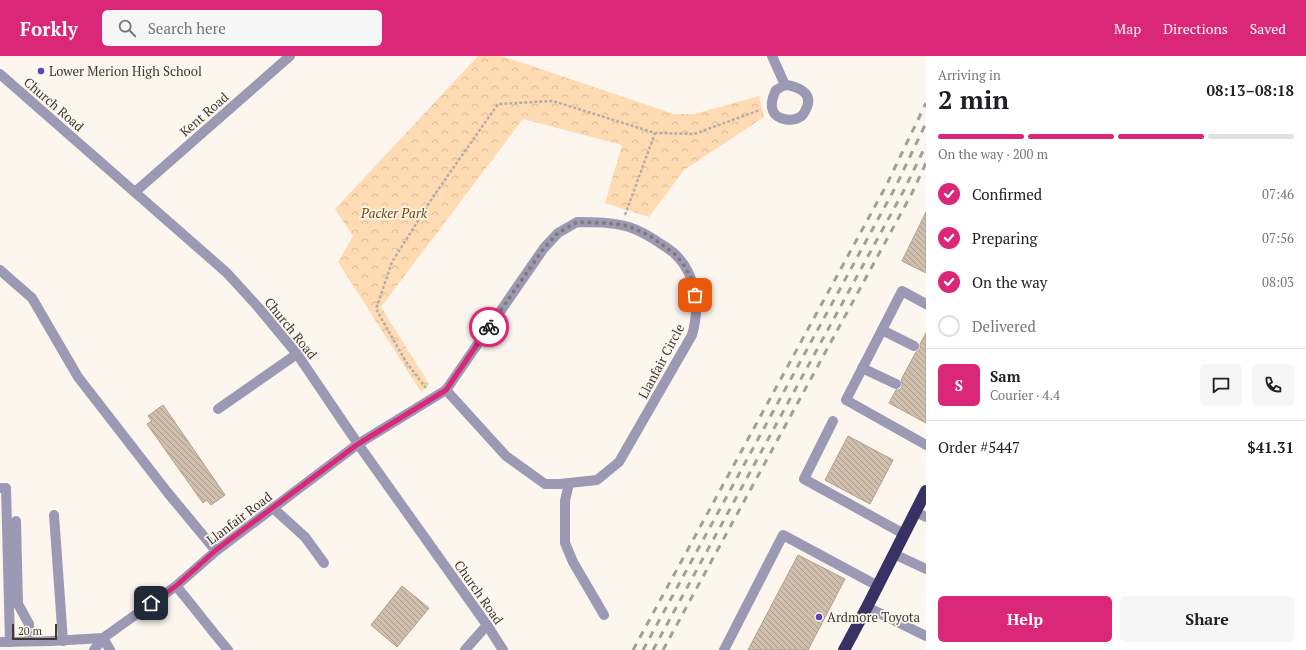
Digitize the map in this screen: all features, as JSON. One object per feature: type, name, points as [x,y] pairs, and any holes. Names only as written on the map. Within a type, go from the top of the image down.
[{"type":"highway","points":[[844,650],[904,534],[921,514],[925,495]]},
{"type":"street","name":"Kent Road","points":[[136,192],[290,56]]},
{"type":"street","points":[[772,56],[785,85]]},
{"type":"street","name":"Church Road","points":[[0,74],[227,273],[258,307],[297,354],[358,444],[487,625],[503,650]]},
{"type":"street","points":[[785,85],[800,89],[807,96],[809,102],[804,114],[799,118],[791,120],[783,119],[776,115],[773,111],[772,102],[776,90],[785,85]]},
{"type":"street","name":"Llanfair Circle","points":[[358,444],[446,390],[544,248],[558,233],[577,222],[607,223],[628,226],[650,236],[676,255],[693,281],[696,322],[692,335],[619,462],[597,480],[545,484],[506,456],[446,390]]},
{"type":"street","points":[[0,270],[32,298],[78,377],[168,493],[216,550]]},
{"type":"street","points":[[926,304],[902,291],[846,400],[926,445]]},
{"type":"street","points":[[882,330],[914,346]]},
{"type":"street","points":[[218,409],[297,354]]},
{"type":"street","points":[[862,368],[896,384]]},
{"type":"street","points":[[832,421],[804,478],[904,534]]},
{"type":"street","name":"Llanfair Road","points":[[103,638],[176,586],[216,550],[358,444]]},
{"type":"street","points":[[569,483],[565,501],[565,543],[573,562],[604,615]]},
{"type":"street","points":[[0,488],[6,488],[5,642],[30,641],[51,646],[63,641],[103,638]]},
{"type":"street","points":[[273,508],[305,537],[324,563]]},
{"type":"street","points":[[54,515],[63,641]]},
{"type":"street","points":[[16,521],[18,604],[29,624],[30,641]]},
{"type":"street","points":[[724,650],[783,535],[878,586]]},
{"type":"street","points":[[894,554],[926,569]]},
{"type":"street","points":[[176,586],[228,650]]},
{"type":"street","points":[[867,607],[926,636]]},
{"type":"street","points":[[465,650],[487,625]]},
{"type":"street","points":[[94,650],[103,638]]},
{"type":"street","points":[[103,638],[110,650]]},
{"type":"path","points":[[433,398],[406,362],[376,309],[392,262],[435,194],[498,104],[553,100],[655,133],[694,134],[746,114],[772,106]]},
{"type":"path","points":[[621,225],[655,133]]},
{"type":"green space","name":"Packer Park","points":[[478,56],[502,56],[674,114],[694,114],[759,96],[764,117],[684,170],[649,217],[605,203],[622,145],[523,119],[381,307],[429,384],[421,392],[338,262],[353,236],[335,209]]},
{"type":"building","points":[[926,212],[926,273],[902,261]]},
{"type":"building","points":[[926,333],[926,423],[889,403],[896,390],[899,390],[902,387],[901,380],[916,352],[920,349],[920,344]]},
{"type":"building","points":[[163,405],[225,495],[211,505],[207,500],[203,503],[147,424],[152,421],[148,416]]},
{"type":"building","points":[[848,436],[893,460],[870,504],[825,480]]},
{"type":"building","points":[[798,555],[845,579],[808,650],[748,650]]},
{"type":"building","points":[[402,586],[429,608],[397,647],[371,625]]},
{"type":"railway","points":[[633,650],[886,186],[926,103]]},
{"type":"railway","points":[[643,650],[895,188],[926,123]]},
{"type":"railway","points":[[653,650],[903,192],[926,145]]},
{"type":"railway","points":[[663,650],[911,195],[926,163]]},
{"type":"way so far","points":[[489,327],[544,248],[558,233],[577,222],[607,223],[628,226],[650,236],[676,255],[693,281],[695,295]]},
{"type":"place","name":"Lower Merion High School","points":[[41,71]]},
{"type":"place","name":"Ardmore Toyota","points":[[819,617]]},
{"type":"route","points":[[151,603],[176,586],[216,550],[358,444],[446,390],[489,327]]}]
